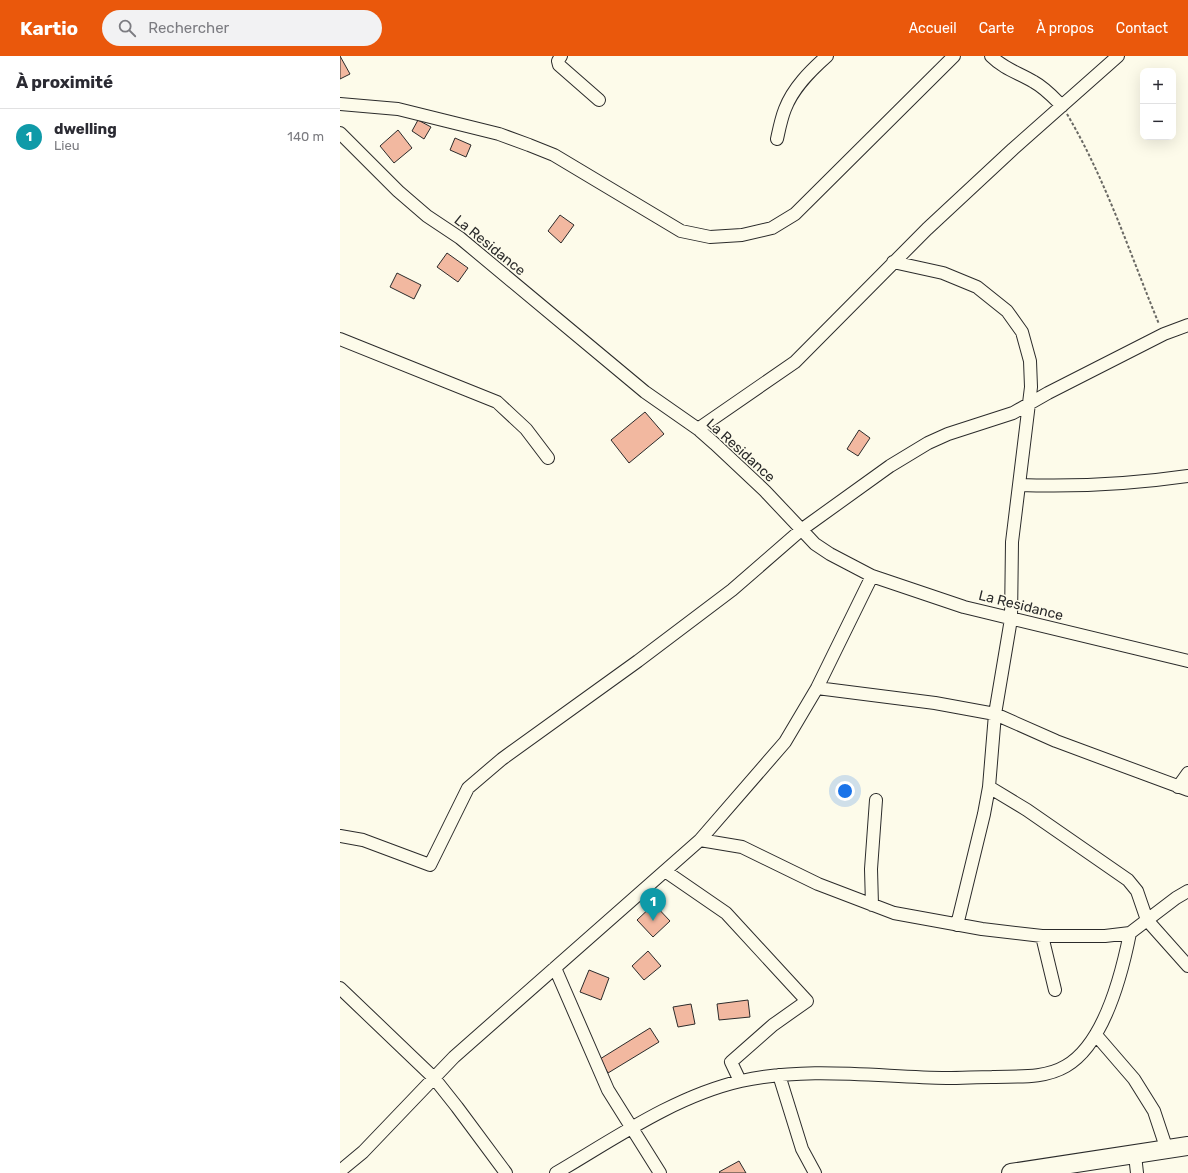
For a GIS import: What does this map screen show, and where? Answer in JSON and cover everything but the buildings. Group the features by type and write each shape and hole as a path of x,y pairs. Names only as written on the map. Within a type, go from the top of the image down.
{"highway":[{"path":"1011,1173 1188,1146"}],"street":[{"path":"561,56 558,61 559,65 599,100"},
{"path":"777,139 784,110 790,98 808,74 827,56"},
{"path":"340,104 398,109 499,134 554,155 682,231 710,237 742,235 772,228 795,214 954,56"},
{"path":"991,56 1000,65 1033,81 1048,91 1062,106"},
{"path":"698,429 795,362 894,262 1001,160 1118,56"},
{"name":"La Residance","path":"340,133 398,191 428,216 460,238 645,392 698,429 765,491 800,530 815,544 830,554 872,576 964,607 1188,661"},
{"path":"894,262 943,273 977,287 1007,311 1022,332 1030,361 1031,387 1012,542 1011,619 995,714 989,787 979,841 957,924"},
{"path":"340,836 363,840 430,865 468,788 502,759 632,666 732,590 800,530 890,466 921,447 948,434 1013,413 1164,334 1188,325"},
{"path":"340,339 496,402 526,429 548,458"},
{"path":"1019,486 1057,486 1165,479 1188,476"},
{"path":"340,1171 363,1152 454,1057 700,840 785,742 817,688 872,576"},
{"path":"817,688 934,703 995,714 1056,741 1183,788 1188,773"},
{"path":"989,787 1055,829 1128,880 1137,891 1143,902 1148,920 1188,966"},
{"path":"872,905 871,869 876,800"},
{"path":"700,840 742,847 818,884 894,913 1042,936 1105,936 1130,932 1176,898 1188,891"},
{"path":"666,871 726,914 807,1001 773,1025 731,1062 740,1081"},
{"path":"556,1173 675,1104 701,1093 740,1081 779,1075 819,1072 948,1078 1045,1075 1067,1066 1090,1045 1096,1035 1117,986 1130,932"},
{"path":"1042,936 1055,990"},
{"path":"555,968 601,1074 632,1129 660,1173"},
{"path":"340,988 434,1078 506,1173"},
{"path":"1096,1035 1134,1079 1154,1112 1167,1150"},
{"path":"779,1075 802,1149 815,1173"},
{"path":"1135,1155 1137,1173"}],"path":[{"path":"1062,106 1080,136 1107,194 1164,334"}],"place":[{"name":"dwelling","path":"653,921"}]}
